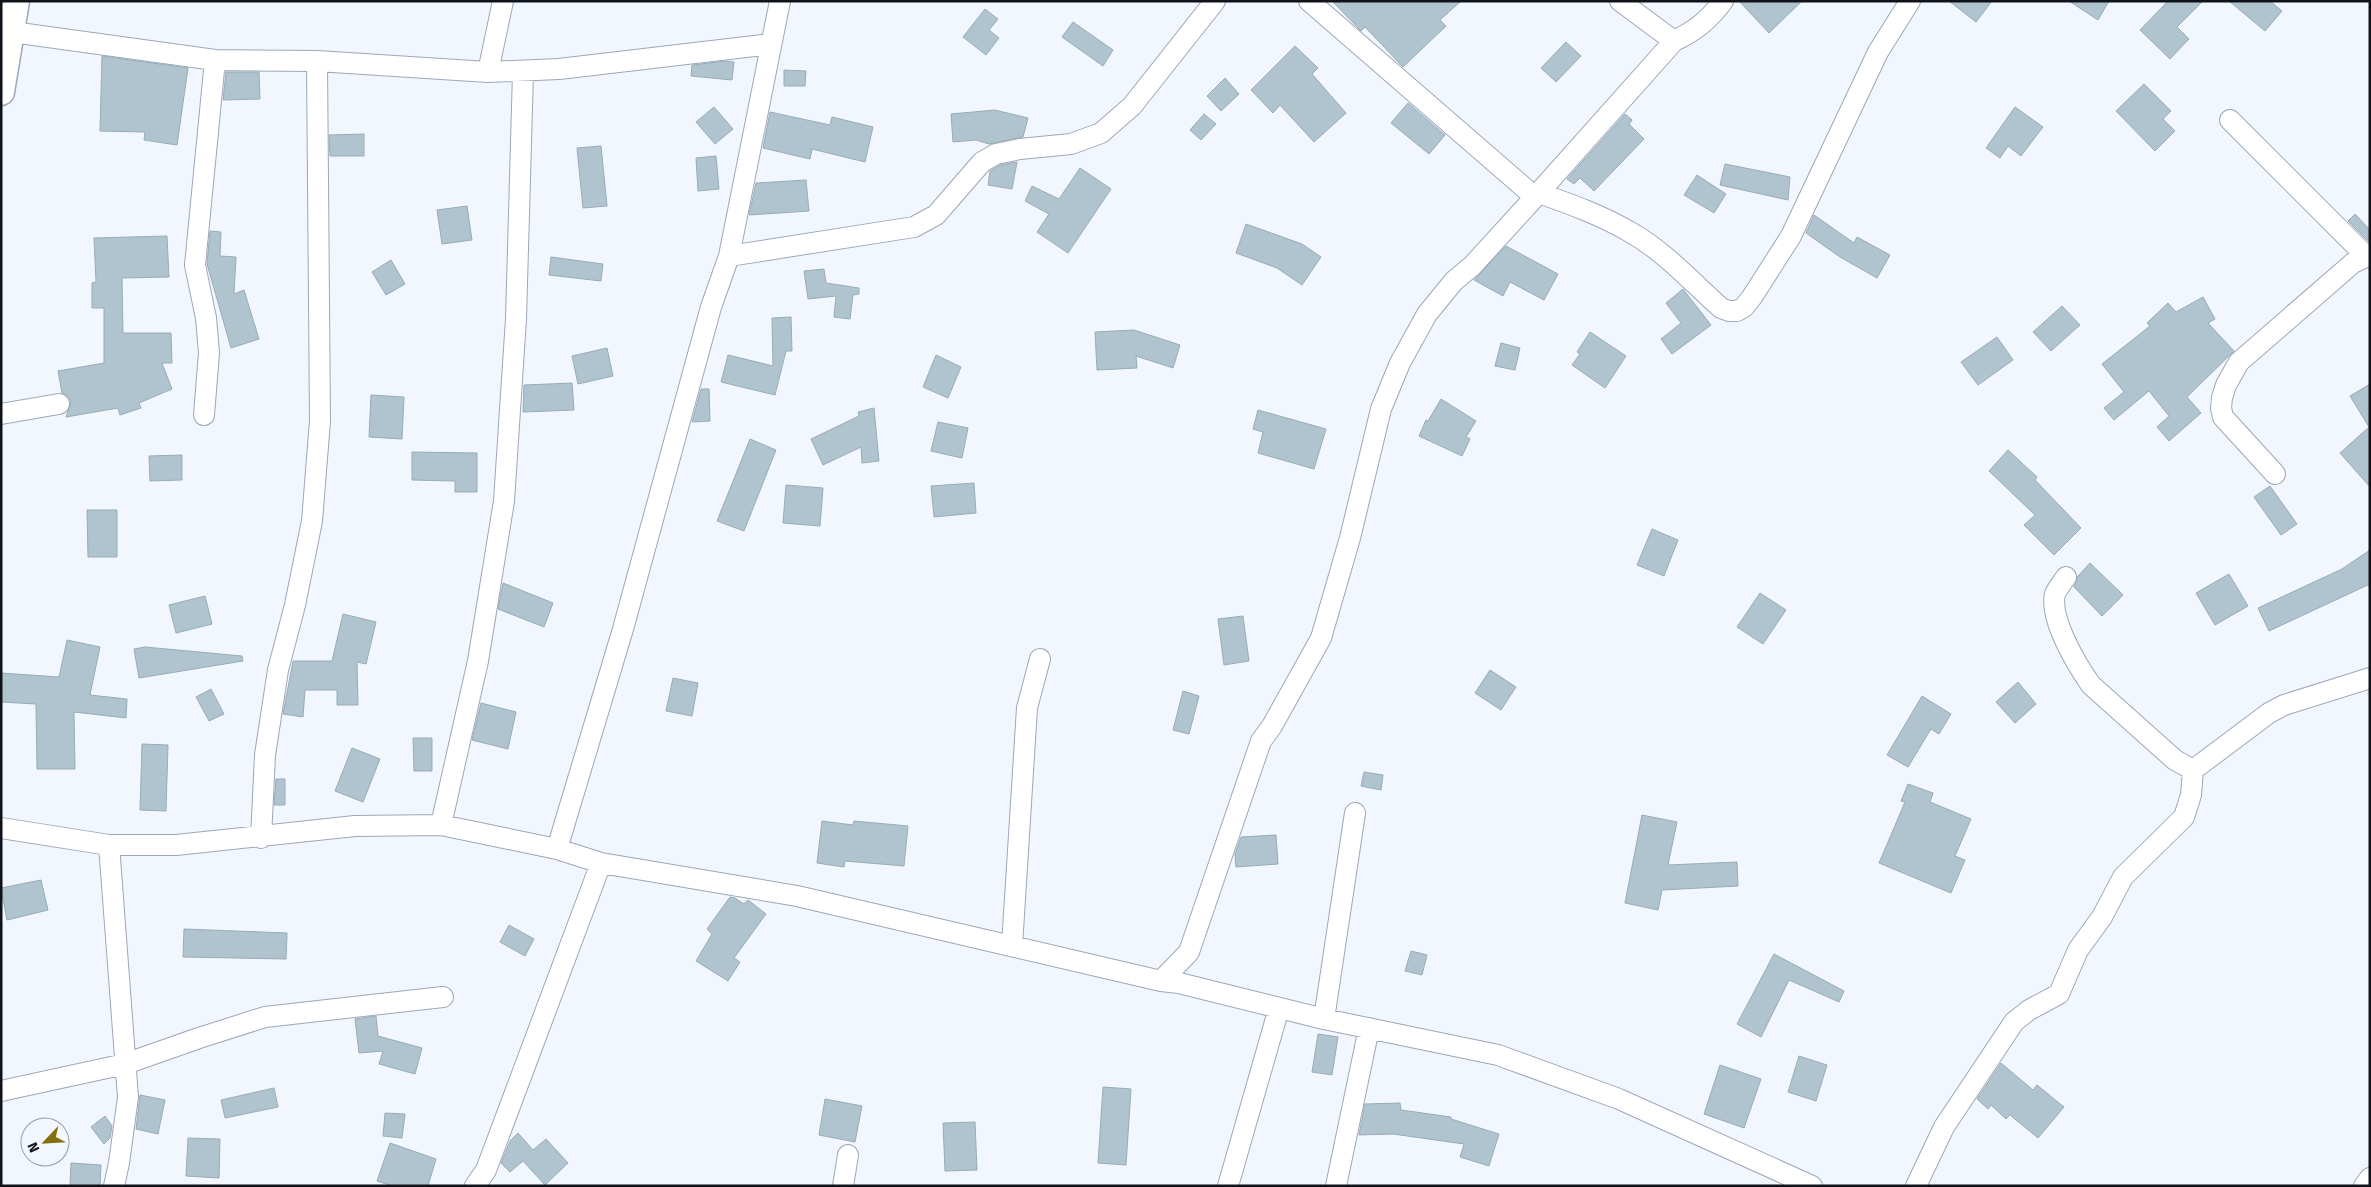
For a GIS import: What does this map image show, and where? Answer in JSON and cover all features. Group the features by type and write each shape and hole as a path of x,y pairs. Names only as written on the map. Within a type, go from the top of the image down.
{"street":[{"path":"1,92 3,66 12,32 16,1"},
{"path":"488,72 503,1"},
{"path":"557,849 623,629 711,307 729,256 780,1"},
{"path":"729,256 914,227 936,215 982,162 996,154 1020,149 1071,144 1101,133 1132,106 1216,1"},
{"path":"1309,1 1537,195 1597,214 1632,233 1665,258 1721,308 1729,311 1737,311 1752,297 1791,236 1878,52 1910,1"},
{"path":"1620,1 1674,41"},
{"path":"1161,981 1189,952 1261,741 1272,726 1321,638 1350,538 1378,419 1391,383 1427,314 1454,281 1472,266 1674,41 1700,26 1712,16 1723,1"},
{"path":"12,32 215,60 317,61 488,72 523,72 771,44"},
{"path":"204,415 208,352 206,318 197,283 195,265 215,60"},
{"path":"261,838 265,755 278,670 295,605 312,521 319,430 317,61"},
{"path":"441,825 478,661 504,501 516,319 523,72"},
{"path":"2230,120 2368,256 2353,263 2239,362 2226,385 2221,408 2223,417 2275,474"},
{"path":"1,414 59,404"},
{"path":"2066,578 2056,594 2054,610 2062,632 2083,674 2091,684 2175,760 2193,770"},
{"path":"1012,946 1027,708 1040,659"},
{"path":"1916,1186 1944,1127 2014,1022 2029,1010 2059,994 2078,950 2102,917 2123,877 2184,818 2191,795 2193,770 2269,713 2284,705 2370,678"},
{"path":"1324,1019 1355,813"},
{"path":"1,828 109,846 176,845 261,838 354,826 441,825 557,849 601,863 797,896 1161,981 1200,988 1324,1019 1498,1055 1619,1099 1812,1186"},
{"path":"109,846 128,1097 114,1186"},
{"path":"475,1186 486,1170 601,863"},
{"path":"1189,952 1200,988"},
{"path":"1,1091 125,1064 265,1017 443,997"},
{"path":"1228,1186 1279,1008"},
{"path":"1336,1186 1369,1028"},
{"path":"843,1186 848,1155"},
{"path":"2364,1186 2370,1178"}],"building":[{"path":"1332,1 1461,1 1440,20 1446,26 1403,67 1365,27 1361,31"},
{"path":"1739,1 1802,1 1769,33"},
{"path":"1949,1 1992,1 1976,22"},
{"path":"2069,1 2109,1 2098,20"},
{"path":"2168,1 2203,1 2177,27 2189,39 2170,59 2140,30"},
{"path":"2229,1 2270,1 2282,11 2265,31"},
{"path":"985,9 998,19 989,30 999,38 986,55 963,37"},
{"path":"1073,22 1113,50 1103,66 1062,37"},
{"path":"1566,42 1581,56 1556,82 1541,68"},
{"path":"1295,46 1318,68 1312,74 1346,113 1314,142 1280,105 1273,113 1251,90"},
{"path":"102,56 188,68 177,145 144,140 145,132 100,131"},
{"path":"726,61 734,62 732,80 691,76 692,65"},
{"path":"784,70 806,71 805,86 784,86"},
{"path":"226,72 259,72 260,99 223,100"},
{"path":"1225,78 1239,94 1221,111 1207,96"},
{"path":"2144,84 2171,111 2163,119 2175,131 2155,151 2116,111"},
{"path":"1408,103 1445,135 1429,154 1391,123"},
{"path":"714,107 733,129 715,144 696,122"},
{"path":"2015,107 2043,127 2021,156 2008,146 2000,158 1986,148"},
{"path":"995,110 1028,118 1023,137 989,144 976,140 953,142 951,114"},
{"path":"770,112 830,125 832,117 873,127 865,162 812,149 810,159 763,148"},
{"path":"1204,114 1216,124 1201,140 1190,130"},
{"path":"1625,114 1632,120 1629,124 1644,139 1594,191 1580,178 1574,184 1567,179"},
{"path":"364,134 364,156 330,156 329,135"},
{"path":"601,146 607,206 583,208 577,148"},
{"path":"716,156 719,189 698,191 696,158"},
{"path":"1017,162 1012,189 988,185 990,171 1000,165"},
{"path":"1725,164 1790,177 1788,200 1720,185"},
{"path":"1080,168 1111,189 1068,253 1037,232 1049,214 1025,201 1032,186 1059,199"},
{"path":"1697,175 1726,194 1714,213 1684,195"},
{"path":"806,180 809,211 749,215 756,183"},
{"path":"467,206 472,240 442,244 437,210"},
{"path":"2355,214 2370,230 2370,243 2348,221"},
{"path":"1814,215 1854,243 1857,237 1890,255 1877,278 1840,257 1806,233"},
{"path":"1246,224 1302,244 1321,257 1302,285 1277,268 1236,253"},
{"path":"210,231 221,232 220,256 236,257 234,294 244,290 259,339 231,348 207,264"},
{"path":"167,236 169,277 122,278 123,333 171,333 172,363 162,363 172,389 139,403 141,408 120,415 118,408 66,417 71,402 68,396 62,393 58,371 104,363 104,308 92,308 92,283 96,282 94,238"},
{"path":"1506,246 1558,274 1544,300 1510,282 1503,296 1474,280"},
{"path":"551,257 603,264 601,281 549,275"},
{"path":"391,260 405,284 386,295 372,272"},
{"path":"824,269 826,283 859,288 859,294 853,295 850,319 834,317 836,296 808,299 804,271"},
{"path":"1683,289 1711,325 1672,354 1661,339 1681,323 1666,303"},
{"path":"2203,297 2215,319 2208,323 2234,351 2187,397 2201,413 2169,441 2157,427 2169,416 2149,391 2114,420 2104,408 2124,392 2102,364 2150,326 2147,323 2168,303 2176,312"},
{"path":"2062,306 2080,325 2051,351 2033,332"},
{"path":"791,317 792,351 786,351 775,395 721,382 728,355 773,366 772,318"},
{"path":"1134,330 1180,345 1173,368 1136,356 1137,368 1097,370 1095,332"},
{"path":"1590,332 1626,356 1605,388 1572,365 1580,354 1577,352"},
{"path":"1997,337 2013,360 1978,385 1961,362"},
{"path":"1501,343 1520,348 1515,370 1495,366"},
{"path":"607,348 613,376 578,384 572,356"},
{"path":"936,355 961,367 948,398 923,387"},
{"path":"572,383 574,410 523,412 524,385"},
{"path":"2370,384 2370,487 2340,453 2369,427 2350,396"},
{"path":"701,389 709,389 710,421 692,422"},
{"path":"371,395 404,397 402,439 369,437"},
{"path":"1441,399 1476,421 1466,437 1470,439 1462,456 1419,436 1426,420 1428,421"},
{"path":"874,408 879,461 862,463 861,447 823,465 811,439 859,416 858,412"},
{"path":"1258,410 1326,429 1314,469 1258,453 1263,432 1253,429"},
{"path":"938,422 968,428 962,458 931,451"},
{"path":"750,439 776,450 744,531 717,521"},
{"path":"2008,450 2037,477 2035,480 2081,528 2054,555 2024,525 2035,515 1989,471"},
{"path":"412,452 477,453 477,492 455,492 455,481 412,480"},
{"path":"182,455 182,480 150,481 149,456"},
{"path":"974,483 976,513 934,517 931,486"},
{"path":"786,485 823,488 820,526 783,523"},
{"path":"2270,486 2297,524 2281,535 2254,497"},
{"path":"87,510 117,510 117,557 88,557"},
{"path":"1652,529 1678,540 1664,576 1637,565"},
{"path":"2370,550 2370,584 2269,631 2258,608 2342,569"},
{"path":"2090,563 2123,595 2102,616 2074,587 2078,576"},
{"path":"2229,574 2248,606 2215,625 2196,593"},
{"path":"503,583 553,603 544,627 498,609"},
{"path":"1760,593 1786,610 1763,644 1737,627"},
{"path":"205,596 212,624 176,633 169,605"},
{"path":"343,614 376,622 366,664 357,662 358,705 337,705 337,690 305,690 303,717 283,714 293,661 332,661"},
{"path":"1243,616 1249,661 1224,665 1218,619"},
{"path":"67,640 100,647 90,695 127,699 126,718 74,712 75,769 37,769 36,704 1,702 1,673 59,677"},
{"path":"145,647 242,656 243,661 139,678 134,649"},
{"path":"1490,670 1516,687 1501,710 1475,693"},
{"path":"673,678 698,683 692,716 666,711"},
{"path":"2018,682 2036,704 2015,723 1996,702"},
{"path":"211,689 224,714 209,721 196,697"},
{"path":"1183,691 1199,696 1189,734 1173,730"},
{"path":"1922,696 1951,714 1939,734 1931,729 1908,767 1887,755"},
{"path":"481,703 516,712 508,749 472,740"},
{"path":"413,738 432,738 432,771 414,771"},
{"path":"142,744 168,745 166,811 140,810"},
{"path":"352,748 380,759 363,802 335,791"},
{"path":"1364,772 1383,775 1381,790 1361,786"},
{"path":"276,779 285,779 285,805 274,805"},
{"path":"1908,784 1933,793 1930,802 1971,819 1955,856 1965,860 1951,893 1879,863 1905,802 1901,801"},
{"path":"1642,815 1677,822 1668,865 1737,862 1738,886 1662,890 1658,910 1625,903"},
{"path":"822,821 853,825 854,821 908,826 904,866 845,861 844,867 817,863"},
{"path":"1276,835 1278,864 1236,867 1235,854 1241,837"},
{"path":"41,880 48,910 7,920 1,888"},
{"path":"730,897 744,904 748,900 766,914 734,958 740,962 728,981 696,961 712,934 707,929"},
{"path":"509,925 534,939 525,956 500,942"},
{"path":"184,929 287,933 286,959 183,957"},
{"path":"1411,951 1427,955 1422,975 1405,971"},
{"path":"1774,954 1844,991 1839,1002 1789,980 1761,1037 1737,1024"},
{"path":"376,1016 378,1036 422,1048 415,1074 379,1064 383,1051 359,1053 355,1019"},
{"path":"1318,1034 1338,1037 1332,1075 1312,1072"},
{"path":"1799,1056 1827,1065 1816,1101 1788,1092"},
{"path":"2001,1063 2033,1090 2037,1085 2064,1107 2038,1138 2010,1115 2006,1119 1991,1105 1988,1109 1977,1099"},
{"path":"1720,1065 1761,1079 1744,1128 1704,1114"},
{"path":"1103,1087 1131,1089 1126,1165 1098,1163"},
{"path":"274,1088 278,1107 225,1118 221,1100"},
{"path":"140,1095 165,1100 158,1134 136,1129"},
{"path":"825,1099 862,1106 855,1142 819,1135"},
{"path":"1400,1103 1401,1110 1451,1117 1451,1119 1499,1134 1489,1166 1460,1157 1464,1144 1393,1134 1359,1135 1365,1104"},
{"path":"385,1113 405,1114 402,1138 383,1136"},
{"path":"105,1116 112,1126 110,1138 104,1144 91,1127"},
{"path":"975,1122 977,1170 945,1171 943,1123"},
{"path":"518,1133 533,1150 546,1139 568,1163 545,1185 523,1161 510,1172 501,1163 510,1141"},
{"path":"188,1138 220,1139 219,1178 186,1176"},
{"path":"390,1143 436,1159 428,1186 392,1186 377,1181"},
{"path":"71,1163 101,1165 100,1186 70,1186"}]}
